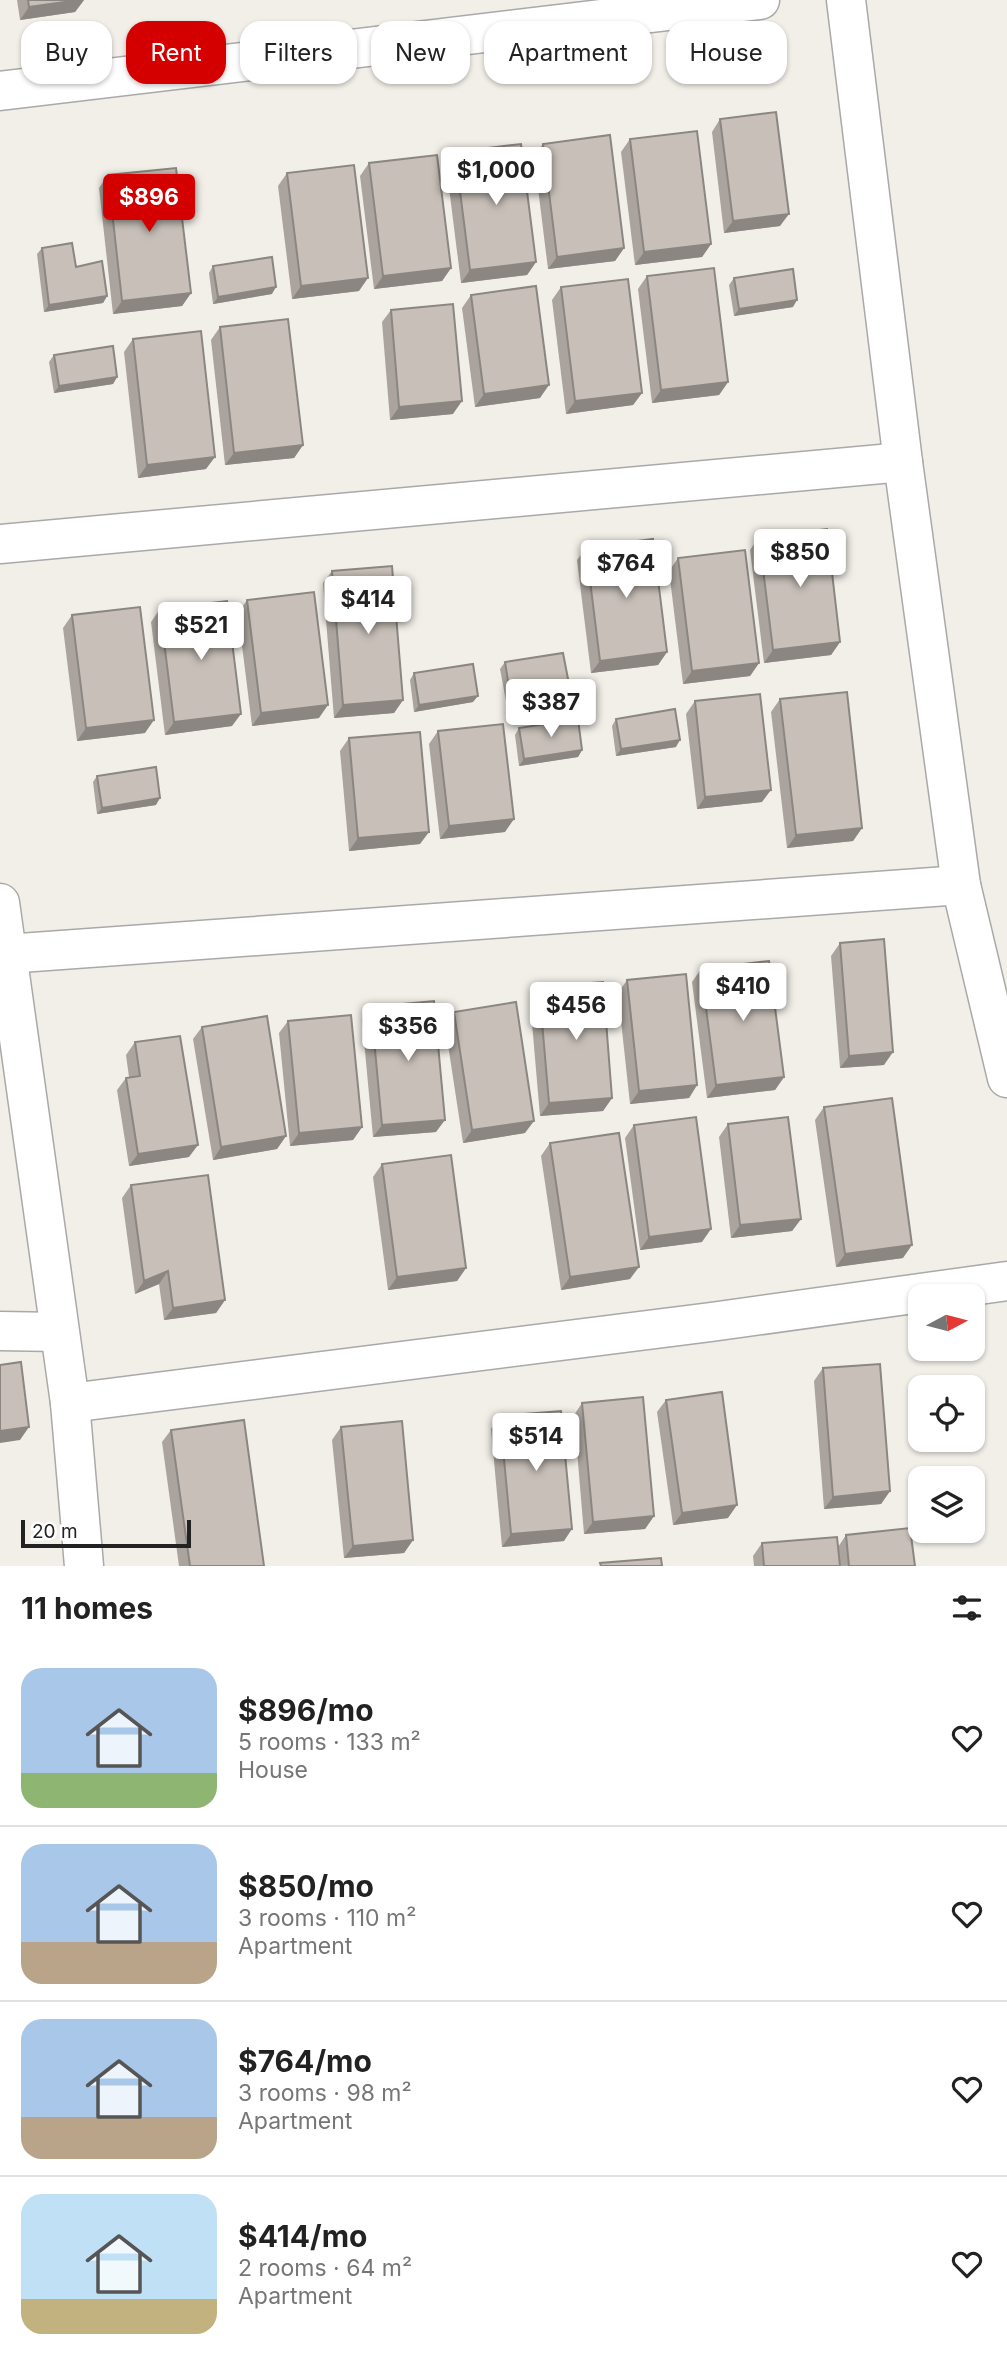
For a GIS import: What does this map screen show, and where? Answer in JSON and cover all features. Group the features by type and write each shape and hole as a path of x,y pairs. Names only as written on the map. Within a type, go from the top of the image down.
{"street":[{"path":"0,91 760,0"},
{"path":"846,0 903,461 961,885 1007,1077"},
{"path":"0,544 903,461"},
{"path":"6,954 961,885"},
{"path":"0,903 70,1403 84,1566"},
{"path":"70,1403 711,1322 1007,1281"},
{"path":"0,1331 58,1332"}],"building":[{"path":"28,0 79,0 29,7"},
{"path":"776,112 789,214 733,221 720,119"},
{"path":"697,131 711,244 644,252 630,139"},
{"path":"610,135 624,248 557,257 543,144"},
{"path":"521,144 536,262 470,270 455,152"},
{"path":"437,155 451,268 383,276 369,163"},
{"path":"354,165 368,278 301,286 287,173"},
{"path":"176,168 191,293 122,301 108,175"},
{"path":"72,243 76,267 102,261 107,296 49,305 42,248"},
{"path":"272,257 276,287 218,297 213,266"},
{"path":"714,268 728,382 661,390 647,276"},
{"path":"793,269 797,300 739,309 734,278"},
{"path":"628,279 642,393 575,401 561,287"},
{"path":"536,286 549,385 484,394 471,295"},
{"path":"453,304 462,401 399,407 391,310"},
{"path":"288,319 303,445 234,453 220,327"},
{"path":"201,331 215,457 147,465 133,339"},
{"path":"113,346 117,377 59,386 54,355"},
{"path":"827,529 840,642 773,650 759,537"},
{"path":"653,539 667,652 600,661 586,548"},
{"path":"745,550 759,663 692,671 678,558"},
{"path":"392,566 403,700 343,705 332,571"},
{"path":"314,592 328,705 261,713 247,600"},
{"path":"227,601 241,714 174,722 160,609"},
{"path":"140,607 154,720 86,728 72,615"},
{"path":"563,653 569,684 510,694 505,662"},
{"path":"473,664 478,696 419,705 414,673"},
{"path":"847,692 862,828 796,835 780,699"},
{"path":"760,694 771,790 705,797 695,701"},
{"path":"675,709 680,740 621,749 616,719"},
{"path":"578,719 582,750 524,759 519,728"},
{"path":"503,724 514,819 449,826 438,731"},
{"path":"420,732 429,832 358,838 349,738"},
{"path":"156,767 160,798 102,808 97,776"},
{"path":"884,939 893,1052 849,1056 840,943"},
{"path":"769,961 784,1077 716,1085 701,969"},
{"path":"686,974 697,1085 639,1091 627,980"},
{"path":"603,982 612,1098 549,1103 539,987"},
{"path":"434,1001 445,1120 382,1125 371,1007"},
{"path":"516,1002 534,1121 472,1130 454,1012"},
{"path":"351,1015 362,1127 299,1133 288,1021"},
{"path":"267,1016 286,1136 221,1147 202,1027"},
{"path":"180,1036 198,1145 138,1154 126,1078 140,1076 135,1042"},
{"path":"892,1098 912,1245 845,1254 824,1107"},
{"path":"696,1117 711,1229 649,1237 634,1125"},
{"path":"788,1117 801,1219 740,1225 728,1124"},
{"path":"619,1133 639,1267 570,1277 550,1143"},
{"path":"451,1155 466,1268 397,1277 382,1164"},
{"path":"208,1175 225,1300 173,1308 168,1271 144,1281 131,1185"},
{"path":"21,1362 29,1427 0,1431 0,1365"},
{"path":"880,1364 890,1491 833,1497 823,1368"},
{"path":"722,1392 737,1505 682,1513 666,1400"},
{"path":"643,1397 654,1516 593,1522 582,1403"},
{"path":"561,1411 572,1529 511,1534 500,1416"},
{"path":"244,1420 264,1566 190,1566 171,1430"},
{"path":"402,1421 413,1540 353,1546 341,1427"},
{"path":"908,1528 908,1543 912,1543 915,1566 849,1566 846,1535"},
{"path":"837,1537 840,1566 764,1566 762,1543"},
{"path":"661,1558 662,1566 601,1566 600,1563"}]}
